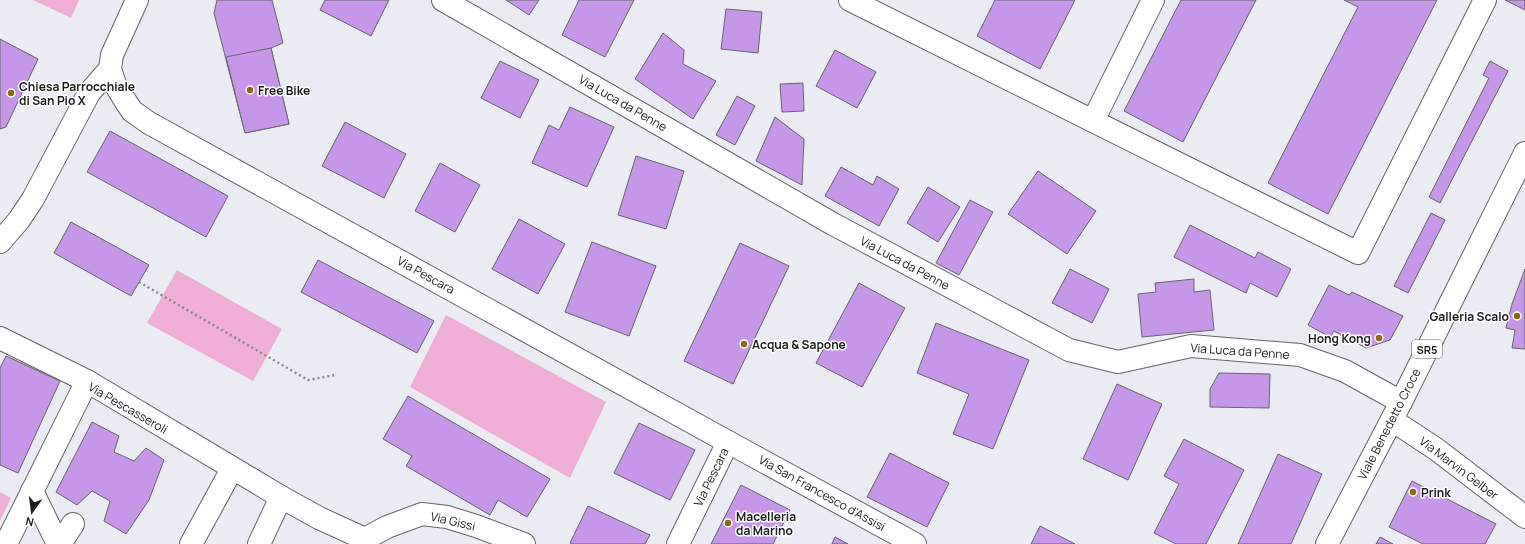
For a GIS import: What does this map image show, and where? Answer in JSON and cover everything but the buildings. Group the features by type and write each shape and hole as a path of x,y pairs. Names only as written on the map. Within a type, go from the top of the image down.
{"street":[{"path":"0,242 33,199 89,92 110,69 112,55 137,0"},
{"name":"Via Luca da Penne","path":"443,0 833,224 1069,350 1118,362 1191,346 1300,355 1345,371 1396,411"},
{"path":"850,0 1358,252 1485,0"},
{"path":"1093,121 1153,0"},
{"name":"Via Pescara","path":"110,69 115,84 132,111 149,123 728,442 678,544"},
{"name":"Viale Benedetto Croce","path":"1327,544 1396,411 1525,153"},
{"path":"0,338 87,381"},
{"name":"Via Pescasseroli","path":"6,544 87,381 232,469 365,542"},
{"name":"Via Marvin Gelber","path":"1396,411 1436,450 1525,517"},
{"name":"Via San Francesco d'Assisi","path":"728,442 915,544"},
{"path":"191,544 232,469"},
{"path":"32,491 59,544 73,524"},
{"path":"259,544 281,497"},
{"name":"Via Gissi","path":"365,542 387,527 422,514 447,518 469,524 524,544"}],"path":[{"path":"139,282 308,380 336,375"}],"shaded area":[{"path":"33,0 79,0 71,18"},
{"path":"177,270 282,329 253,381 147,323"},
{"path":"446,315 606,402 570,478 410,387"},
{"path":"0,492 11,498 0,521"}],"place":[{"name":"Free Bike","path":"250,90"},
{"name":"Chiesa Parrocchiale di San Pio X","path":"11,93"},
{"name":"Galleria Scalo","path":"1517,316"},
{"name":"Hong Kong","path":"1379,338"},
{"name":"Acqua & Sapone","path":"744,344"},
{"name":"Prink","path":"1413,492"},
{"name":"Macelleria da Marino","path":"728,523"}]}
